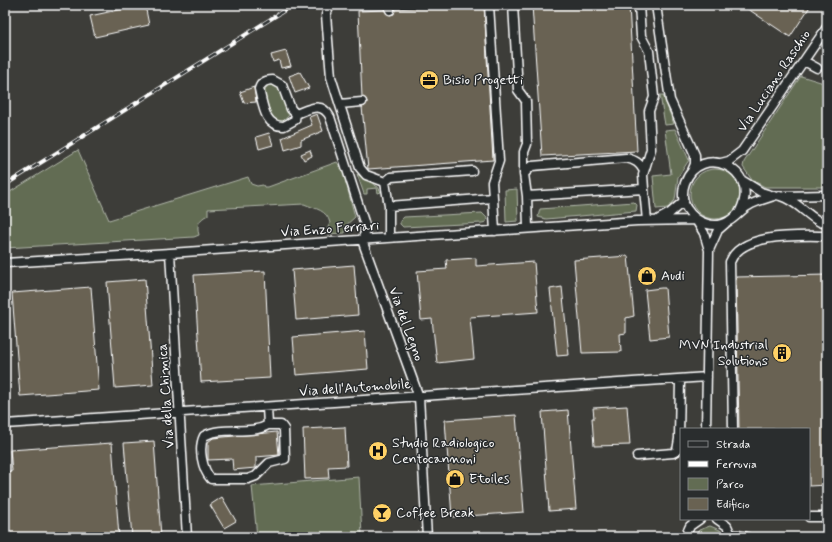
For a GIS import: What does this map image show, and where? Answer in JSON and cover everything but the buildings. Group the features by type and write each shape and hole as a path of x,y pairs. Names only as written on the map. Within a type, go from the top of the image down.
{"street":[{"path":"332,5 329,7 326,15 330,76 360,168 366,175 385,182"},
{"path":"489,5 499,161 492,182 495,231"},
{"path":"513,5 518,90 526,101 527,144 524,152 524,174 527,196 528,228"},
{"path":"639,5 641,36 649,51 654,97 649,111 650,153 644,171 647,221"},
{"path":"656,5 670,100 696,160 684,185 684,201 686,208 704,233 709,250 706,428"},
{"name":"Via Luciano Raschio","path":"721,163 729,161 742,151 827,27"},
{"path":"804,61 817,68"},
{"path":"273,80 282,85 291,109 296,114 295,120 284,126 273,125 267,120 258,89 262,83 273,80"},
{"path":"340,104 362,102"},
{"path":"296,114 318,106 324,108 328,113 365,225 365,233 362,240"},
{"path":"692,148 710,162"},
{"name":"Via Luciano Raschio","path":"740,211 745,197 738,165 742,151"},
{"path":"524,174 532,166 626,158 641,165 644,171"},
{"path":"692,171 700,165 710,162 728,165 761,192 793,201 820,223 827,224"},
{"path":"385,182 391,177 472,171"},
{"path":"385,182 389,206 389,238"},
{"path":"527,196 644,188"},
{"path":"709,250 718,230 740,211 755,202 777,196 827,195"},
{"path":"389,206 493,198"},
{"path":"656,221 670,213 684,201"},
{"path":"696,220 710,224 726,223"},
{"name":"Via Enzo Ferrari","path":"5,263 528,228 647,221 696,220"},
{"path":"734,428 730,262 732,257 740,248 769,238 827,236"},
{"name":"Via del Legno","path":"362,240 419,397 427,537"},
{"name":"Via della Chimica","path":"170,253 187,537"},
{"name":"Via dell'Automobile","path":"5,424 707,377"},
{"path":"637,456 673,453 677,450 680,439 680,379"},
{"path":"267,407 268,425"},
{"path":"268,425 281,426 284,429 285,459 269,463 256,476 248,478 211,479 203,464 202,448 204,436 211,432 248,430 263,428 268,425"},
{"path":"810,517 827,517"},
{"path":"679,537 699,520"},
{"path":"719,520 727,526 732,536 739,535 746,537"}],"green space":[{"path":"801,76 827,84 827,187 765,187 752,180 743,167 744,162"},
{"path":"273,84 280,86 290,114 281,124 273,122 264,93 267,86"},
{"path":"660,95 663,95 674,124 665,125"},
{"path":"675,129 689,160 678,177 675,200 668,208 656,209 653,176 671,174 665,130"},
{"path":"78,150 109,220 248,177 251,184 268,187 337,162 343,171 355,217 345,226 345,233 325,234 330,223 329,219 320,210 304,204 208,209 208,215 200,220 198,225 199,235 194,237 5,248 5,195"},
{"path":"715,169 724,171 733,176 738,185 740,194 738,203 733,212 724,217 715,219 706,217 697,212 692,203 690,194 692,185 697,176 706,171"},
{"path":"357,174 378,187 381,192 378,193 377,188 367,189 367,194 364,194"},
{"path":"517,189 518,221 506,222 505,190"},
{"path":"634,202 637,205 636,211 546,219 538,217 540,209"},
{"path":"482,213 487,218 486,222 482,223 403,227 400,224 400,221 404,217"},
{"path":"359,477 362,536 257,537 252,486"},
{"path":"710,526 720,530 724,537 694,537 699,530"}],"railway":[{"path":"5,185 293,5"}],"place":[{"name":"Bisio Progetti","path":"429,80"},
{"name":"Audi","path":"647,276"},
{"name":"MVN Industrial Solutions","path":"782,353"},
{"name":"Studio Radiologico Centocannoni","path":"378,451"},
{"name":"Etoiles","path":"455,479"},
{"name":"Coffee Break","path":"382,513"}]}
